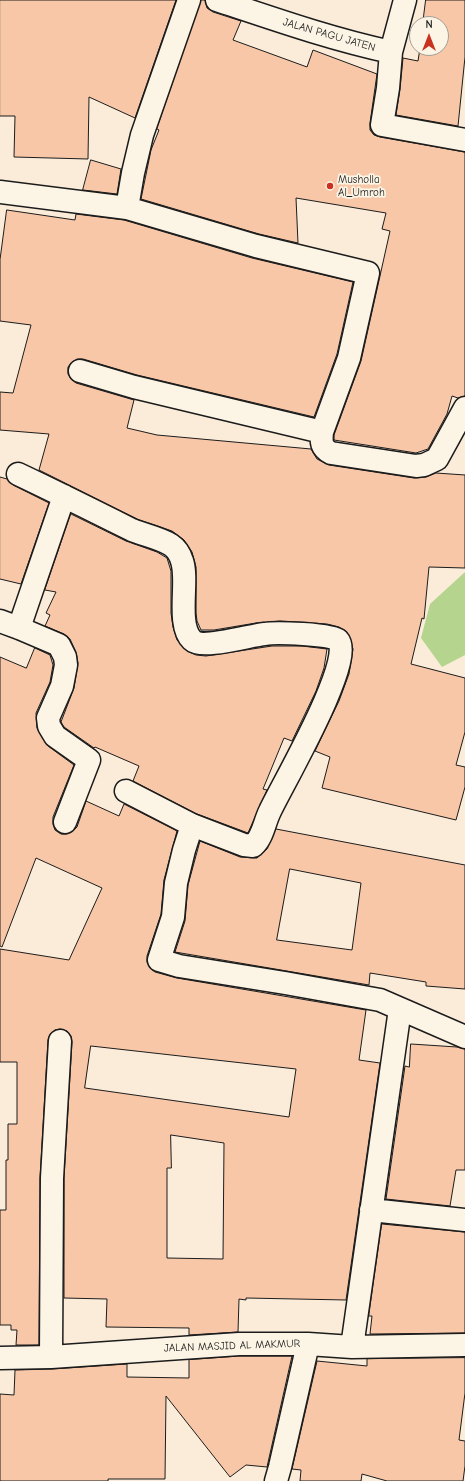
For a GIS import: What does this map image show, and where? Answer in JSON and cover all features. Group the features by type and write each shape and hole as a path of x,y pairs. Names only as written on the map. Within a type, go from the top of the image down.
{"street":[{"path":"128,208 133,173 142,135 188,0"},
{"name":"JALAN PAGU JATEN","path":"217,0 356,45 390,52 405,0"},
{"path":"390,52 388,88 382,125 465,140"},
{"path":"0,192 128,208 256,246 368,274 349,358 322,432 321,443 326,450 331,453 416,466 424,465 437,459 465,408"},
{"path":"80,371 134,387 322,432"},
{"path":"18,474 133,530 171,545 178,551 183,563 184,620 187,632 192,641 199,643 224,642 266,633 319,635 336,638 340,642 342,650 339,666 328,698 269,812 258,841 253,846 244,845 192,825 126,791"},
{"path":"64,496 10,624 59,645 66,665 65,678 48,718 49,726 55,736 89,760 65,822"},
{"path":"192,825 176,883 172,917 159,960 179,966 380,1000 465,1037"},
{"path":"352,1347 400,1009"},
{"path":"52,1357 52,1178 60,1041"},
{"path":"371,1210 465,1220"},
{"name":"JALAN MASJID AL MAKMUR","path":"0,1358 52,1357 239,1344 308,1344 352,1347 465,1345"},
{"path":"276,1481 308,1344"}],"green space":[{"path":"465,572 465,655 442,667 421,638 430,604"}],"building":[{"path":"0,0 176,0 135,118 89,97 88,159 14,157 15,116 0,116"},
{"path":"201,0 205,0 207,8 213,12 241,21 233,40 307,67 313,50 377,74 370,123 370,130 374,135 465,152 465,396 458,398 452,396 447,414 428,449 416,453 334,440 334,435 361,361 390,231 382,229 386,213 296,198 298,243 259,234 141,199 151,150 159,130 157,129"},
{"path":"426,0 465,0 465,57 458,126 396,115 403,58 418,61 419,56 449,56 449,16 424,16"},
{"path":"91,160 121,169 117,194 83,190"},
{"path":"7,210 75,220 76,214 124,220 252,258 353,282 337,354 314,417 137,375 83,359 77,359 72,362 68,367 68,374 76,383 134,400 127,428 157,435 311,449 317,459 329,465 414,478 426,477 436,473 465,475 465,568 429,567 424,619 422,618 411,664 465,678 465,732 456,765 465,767 465,787 456,820 322,788 330,757 315,751 339,701 349,674 353,649 347,632 339,627 327,624 280,621 256,623 214,630 201,630 197,621 196,613 196,567 192,552 184,540 172,531 137,519 39,470 49,434 0,430 0,392 13,393 31,325 0,321 0,260"},
{"path":"0,477 7,479 13,485 49,503 21,584 0,579"},
{"path":"71,514 126,541 157,552 167,558 171,571 171,613 173,627 177,640 187,651 196,655 206,656 272,646 302,646 327,649 324,668 316,691 292,741 284,738 263,789 267,790 248,833 197,814 133,781 139,766 95,747 94,748 64,727 61,722 74,688 78,663 76,652 70,639 64,634 45,626 50,615 46,613 56,592 45,590"},
{"path":"35,648 50,655 53,665 50,682 36,713 37,728 48,746 74,765 53,817 55,830 61,834 67,834 73,831 77,827 86,801 119,816 124,804 177,831 164,880 161,914 147,956 147,962 150,968 155,972 177,978 366,1010 359,1060 380,1063 346,1300 239,1299 238,1332 189,1335 189,1328 106,1327 107,1299 64,1298 64,1178 72,1042 71,1036 67,1031 60,1029 55,1030 50,1034 48,1040 40,1178 39,1345 16,1345 17,1330 11,1330 11,1325 0,1325 0,1210 6,1210 8,1124 17,1124 17,1062 0,1062 0,949 69,960 102,888 36,858 2,947 0,946 0,657 26,668","holes":["91,1046 296,1069 289,1117 85,1088","171,1135 224,1143 223,1259 167,1258 167,1168 171,1168"]},
{"path":"276,829 465,865 465,989 426,986 426,982 370,973 369,985 175,952 185,921 188,885 200,841 240,857 257,858 267,849","holes":["290,869 361,883 352,950 277,940"]},
{"path":"411,1044 457,1047 465,1049 465,1170 456,1170 450,1206 386,1199 405,1066 409,1067"},
{"path":"382,1224 465,1232 465,1333 370,1334 372,1316 369,1316"},
{"path":"239,1356 292,1356 267,1467 246,1465 230,1477 166,1396 165,1479 108,1479 108,1481 0,1481 0,1394 14,1395 15,1370 127,1364 127,1377 189,1378 189,1360"},
{"path":"465,1358 465,1393 459,1440 465,1441 465,1466 463,1481 387,1481 362,1474 361,1481 300,1481 301,1470 292,1469 317,1361 367,1366 367,1359"}],"place":[{"name":"Musholla Al_Umroh","path":"330,186"}]}
